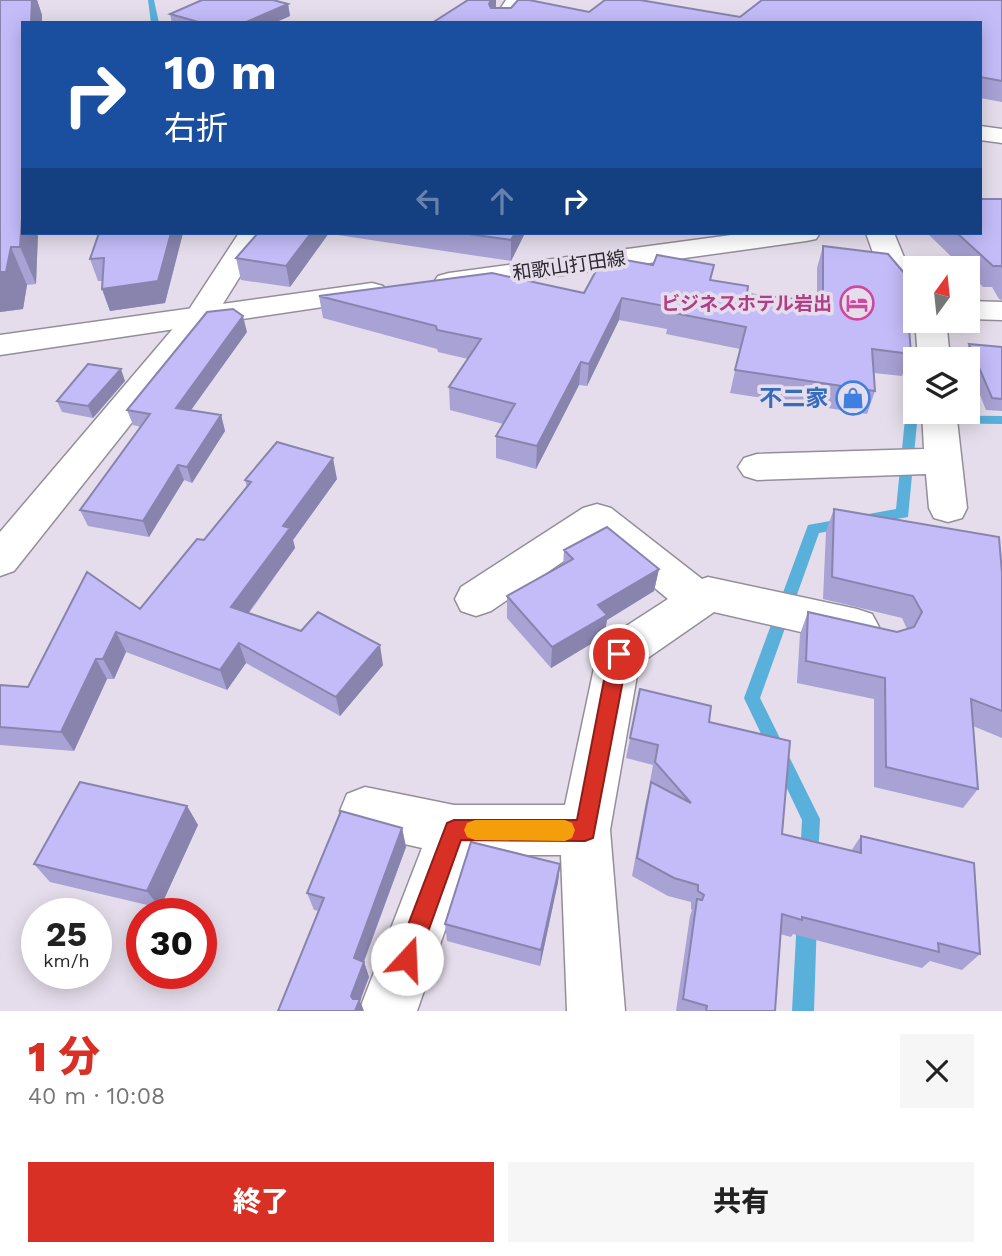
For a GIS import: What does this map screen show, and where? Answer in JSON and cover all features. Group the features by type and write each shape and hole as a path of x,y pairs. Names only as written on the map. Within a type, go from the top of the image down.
{"street":[{"path":"502,21 516,0"},
{"path":"982,133 1002,136"},
{"path":"0,560 200,316 252,235"},
{"name":"和歌山打田線","path":"0,345 791,235"},
{"path":"881,235 894,269 903,280"},
{"path":"980,310 1002,311"},
{"path":"940,424 948,508"},
{"path":"757,467 943,461"},
{"path":"476,599 597,518 699,600"},
{"path":"596,1011 585,831 619,654 708,594 886,634"},
{"path":"365,811 454,830 585,831"},
{"path":"388,1011 454,830"}],"building":[{"path":"0,0 32,0 31,21 21,21 20,247 11,247 6,272 0,272"},
{"path":"202,0 273,0 288,4 249,21 195,21 170,14"},
{"path":"468,0 491,0 491,8 511,8 518,0 529,0 589,12 605,0 640,0 740,17 762,0 1002,0 1002,81 982,77 982,21 435,21"},
{"path":"982,199 1002,199 1002,267 993,266 959,235 982,235"},
{"path":"98,235 170,235 158,281 102,289 104,258 90,259"},
{"path":"256,235 309,235 286,266 236,258"},
{"path":"475,235 514,235 511,240"},
{"path":"823,246 888,254 903,272 903,333 909,333 910,347 903,347 903,353 872,349 875,391 735,370 746,327 669,312 670,307 622,298 589,364 581,362 537,446 496,436 515,404 449,387 481,339 437,330 436,326 319,296 492,273 584,293 604,256 653,265 657,255 714,265 710,280 748,286 747,294 823,302"},
{"path":"233,309 243,316 176,408 221,415 187,467 178,465 143,521 80,510 150,414 127,410 207,312"},
{"path":"969,344 1002,347 1002,399 992,398 980,370 980,347 970,347"},
{"path":"88,364 121,369 88,406 57,401"},
{"path":"277,442 333,458 283,526 290,528 231,607 301,631 318,612 380,645 336,697 239,643 220,670 116,632 103,659 96,659 61,732 0,727 0,685 28,687 87,572 140,609 197,539 204,540 251,482 245,480"},
{"path":"834,509 999,537 1002,573 1002,711 971,699 978,789 886,767 885,678 806,661 808,612 897,632 914,627 922,612 913,596 832,577"},
{"path":"607,527 659,569 598,605 607,615 552,647 507,596 573,559 564,550"},
{"path":"640,689 711,706 709,722 790,741 782,834 861,853 861,836 974,863 980,954 938,943 939,952 782,914 775,1011 706,1011 707,1006 683,999 697,899 702,900 704,895 698,891 698,885 674,878 637,858 651,782 691,803 655,762 658,745 630,738"},
{"path":"80,782 187,806 147,891 34,864"},
{"path":"341,811 402,828 354,958 364,962 351,996 353,999 360,999 355,1011 278,1011 324,898 307,893"},
{"path":"471,842 560,864 541,950 445,924"}],"waterway":[{"path":"151,0 155,21"},
{"path":"809,859 811,819 752,698 813,529 903,513 911,419 1002,420"},
{"path":"803,1011 807,918"}],"slow traffic":[{"path":"475,830 565,830"}],"place":[{"name":"ビジネスホテル岩出","path":"857,303"},
{"name":"不二家","path":"853,398"}],"route":[{"path":"407,959 454,830 585,831 619,654"}]}
